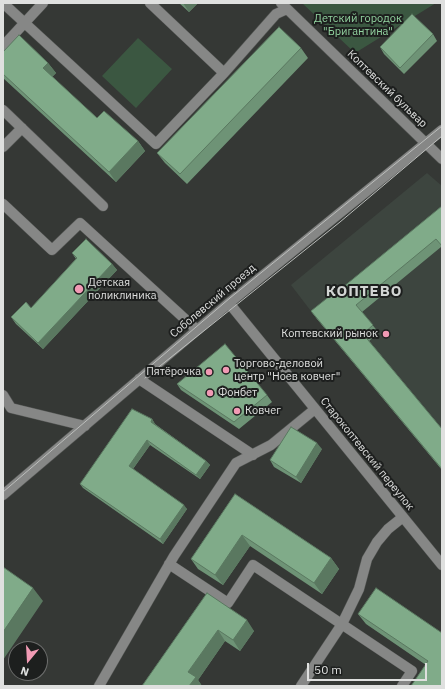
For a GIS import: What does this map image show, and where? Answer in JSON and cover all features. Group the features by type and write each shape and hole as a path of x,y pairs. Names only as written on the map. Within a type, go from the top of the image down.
{"street":[{"path":"3,3 156,144 224,73 284,6"},
{"path":"3,46 43,3"},
{"path":"150,3 224,73"},
{"name":"Коптевский бульвар","path":"284,6 442,159"},
{"path":"3,110 103,206"},
{"path":"3,148 22,128"},
{"name":"Соболевский проезд","path":"3,495 229,303 442,130"},
{"path":"3,204 52,250 80,223 197,330"},
{"name":"Старокоптевский переулок","path":"229,303 442,565"},
{"path":"139,379 253,454"},
{"path":"3,396 11,408 85,426"},
{"path":"99,686 169,564 236,463 271,445 315,409"},
{"path":"301,686 342,624 359,589 368,559 377,542 388,529 403,517"},
{"path":"169,564 228,603 254,565 412,671 402,686"}],"shaded area":[{"name":"Коптевский рынок","path":"427,173 442,186 442,470 317,319 291,285"}],"green space":[{"name":"Детский городок \"Бригантина\"","path":"302,3 436,3 355,53"},
{"path":"138,38 172,69 136,108 102,76"}],"building":[{"path":"412,14 433,34 400,68 380,47"},
{"path":"279,27 301,48 180,174 157,153"},
{"path":"19,35 48,63 43,68 97,118 104,111 138,141 109,172 3,74 3,52"},
{"path":"442,206 442,246 436,239 356,305 373,325 363,334 442,429 442,469 311,311 341,287 342,288"},
{"name":"Детская поликлиника","path":"86,239 112,264 38,343 11,317 26,302 31,308 77,258 72,253"},
{"name":"Торгово-деловой центр \"Ноев ковчег\"","path":"225,344 267,395 234,422 177,384"},
{"path":"132,409 152,419 151,422 206,461 196,475 147,440 129,466 184,505 160,539 80,484"},
{"path":"291,427 317,443 296,477 270,460"},
{"path":"235,494 331,558 314,583 242,535 215,575 191,559"},
{"path":"3,567 33,588 3,632"},
{"path":"376,588 442,633 442,686 411,686 428,661 358,614"},
{"path":"207,593 247,620 233,640 218,630 188,672 196,677 189,686 142,686"}],"tram line":[{"path":"3,492 230,298 442,126"},
{"path":"145,378 340,222 442,136"}],"place":[{"name":"Детская поликлиника","path":"79,289"},
{"name":"Коптевский рынок","path":"386,334"},
{"name":"Торгово-деловой центр \"Ноев ковчег\"","path":"226,370"},
{"name":"Пятёрочка","path":"209,372"},
{"name":"Фонбет","path":"210,393"},
{"name":"Ковчег","path":"237,411"}],"district":[{"name":"КОПТЕВО","path":"364,292"}]}
